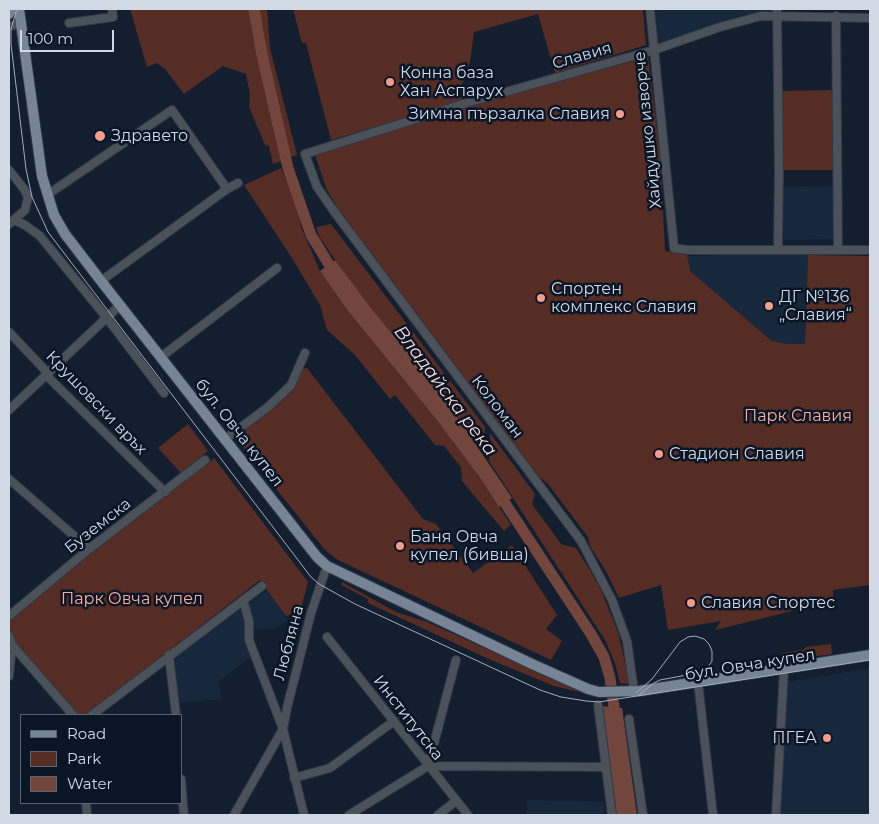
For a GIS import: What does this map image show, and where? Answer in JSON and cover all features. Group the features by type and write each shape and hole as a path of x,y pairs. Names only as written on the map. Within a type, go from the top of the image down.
{"main road":[{"path":"9,14 11,9"},
{"name":"бул. Овча купел","path":"19,9 42,176 54,215 66,234 224,440 326,566 547,671 599,692 698,685 783,672 870,662"},
{"name":"бул. Овча купел","path":"783,672 870,655"}],"street":[{"path":"69,23 113,17 112,9"},
{"name":"Хайдушко изворче","path":"650,9 674,248 688,250 778,250"},
{"path":"777,12 780,171 778,250 870,250"},
{"name":"Славия","path":"305,154 472,102 654,50 777,12 870,18"},
{"path":"836,16 838,250"},
{"path":"9,26 22,24"},
{"path":"47,196 172,110 227,189"},
{"name":"Коломан","path":"305,154 317,187 333,210 581,541 612,600 627,641 629,691"},
{"path":"10,171 28,197 24,210 11,222"},
{"path":"101,280 238,183"},
{"path":"11,222 25,225 40,236 106,317 164,393"},
{"path":"161,357 277,268"},
{"path":"9,410 120,305"},
{"name":"Крушовски връх","path":"9,332 50,379 165,492"},
{"path":"224,440 268,407 291,385 305,352"},
{"name":"Буземска","path":"9,616 89,549 205,460"},
{"path":"9,479 89,549"},
{"name":"Любляна","path":"283,729 309,620 326,566"},
{"path":"93,714 262,586"},
{"name":"Любляна","path":"243,600 249,621 249,640 283,729 304,815"},
{"path":"9,636 12,645 72,714"},
{"name":"Институтска","path":"327,638 468,815"},
{"path":"9,676 12,645"},
{"path":"169,655 176,714"},
{"path":"428,766 456,660"},
{"path":"776,815 783,672"},
{"path":"698,685 713,815"},
{"path":"598,705 612,815"},
{"path":"629,719 642,815"},
{"path":"294,778 330,768 394,722"},
{"path":"234,815 283,729"},
{"path":"349,815 428,766 606,767"},
{"path":"182,791 184,815"},
{"path":"438,815 456,800"}],"shaded area":[{"path":"656,9 773,9 773,12 758,13 658,44"},
{"path":"836,186 835,239 784,240 783,187"},
{"name":"ДГ №136 „Славия“","path":"808,255 805,344 787,344 773,341 689,271 687,256"},
{"path":"267,590 286,616 287,621 275,628 250,631 251,657 218,682 222,699 179,703 175,656"},
{"name":"ПГЕА","path":"870,668 870,815 781,815 787,682"},
{"path":"527,800 604,802 604,815 526,815"}],"green space":[{"path":"130,9 251,9 281,161 273,164 269,146 265,145 249,107 250,95 246,74 223,66 184,94 165,69 157,63 147,67"},
{"path":"258,9 267,9 270,48 297,155 290,157 265,48"},
{"name":"Конна база Хан Аспарух","path":"293,9 643,9 646,45 555,73 538,14 474,32 470,62 460,91 463,101 331,140 306,43 302,43"},
{"name":"Спортен комплекс Славия","path":"648,57 660,154 665,251 687,255 690,271 772,341 787,344 805,344 808,255 870,256 870,585 833,590 833,601 715,630 721,621 668,630 661,585 619,598 607,573 590,546 588,537 548,484 538,476 338,209 327,190 315,155 461,108"},
{"path":"834,90 836,170 782,170 781,91"},
{"path":"281,168 297,206 301,227 320,271 348,311 436,419 481,479 511,525 504,531 462,481 461,467 444,446 435,445 395,395 390,399 355,355 327,330 320,305 244,185"},
{"path":"331,224 485,427 484,454 443,396 359,294 320,238 316,227"},
{"path":"307,368 423,519 436,524 473,573 512,545 557,615 546,629 562,641 551,660 338,560 325,550 234,436 270,409 300,369"},
{"path":"188,424 208,451 181,473 158,448"},
{"path":"490,433 535,494 532,504 561,544 576,548 590,570 601,590 618,632 630,684 620,683 615,663 605,640 489,461"},
{"name":"Парк Овча купел","path":"214,458 308,582 300,612 286,616 260,580 87,714 75,714 15,643 9,628 9,622 93,550"},
{"path":"342,582 396,612 427,622 584,693 554,686 491,660 368,603 368,599 341,585"},
{"path":"831,644 832,654 781,661 781,653"}],"water":[{"path":"335,260 370,307 443,396 512,498 499,507 481,479 436,419 348,311 320,271"},
{"path":"602,706 622,708 637,815 616,815"}],"waterway":[{"name":"Владайска река","path":"254,9 262,55 288,168 311,235 336,276"},
{"name":"Владайска река","path":"497,491 591,634 604,657 610,678 616,722"}],"tram line":[{"path":"17,9 11,29 11,44 26,169 32,197 48,232 311,577 319,584 355,604 540,690 561,697 586,701 599,702 870,660"},
{"path":"636,693 652,679 680,642 688,637 695,636 704,639 709,644 712,651 712,661 703,672 660,680 639,695"}],"place":[{"name":"Конна база Хан Аспарух","path":"390,82"},
{"name":"Зимна пързалка Славия","path":"620,114"},
{"name":"Здравето","path":"100,136"},
{"name":"Спортен комплекс Славия","path":"541,298"},
{"name":"ДГ №136 „Славия“","path":"769,306"},
{"name":"Стадион Славия","path":"659,454"},
{"name":"Баня Овча купел (бивша)","path":"400,546"},
{"name":"Славия Спортес","path":"691,603"},
{"name":"ПГЕА","path":"827,738"}],"park label":[{"name":"Парк Славия","path":"798,416"}]}
